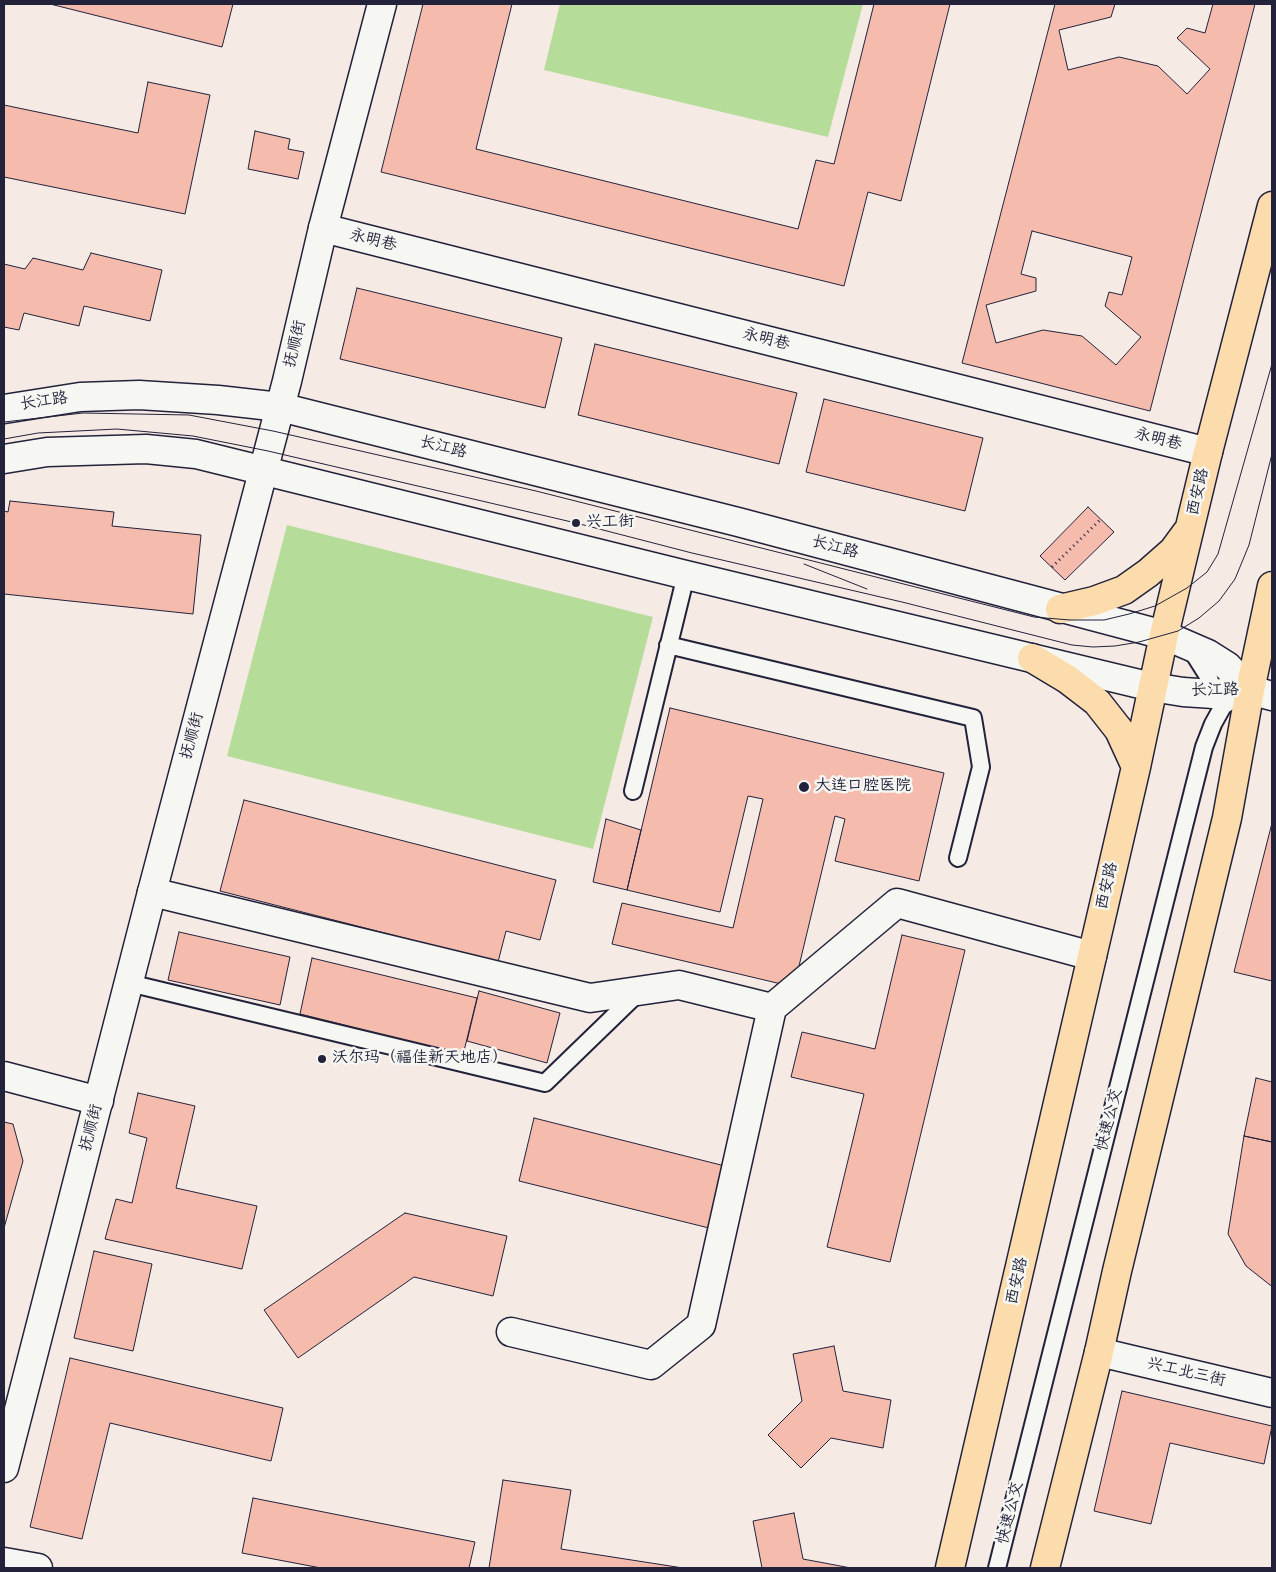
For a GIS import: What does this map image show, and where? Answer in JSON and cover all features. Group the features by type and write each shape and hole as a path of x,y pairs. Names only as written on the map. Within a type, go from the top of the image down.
{"main road":[{"name":"西安路","path":"950,1568 1136,767 1164,635 1208,452 1272,206"},
{"path":"1060,609 1094,601 1124,590 1173,552 1191,527"},
{"path":"1045,1568 1099,1352 1226,818 1261,693 1272,586"},
{"path":"1032,658 1067,679 1097,702 1119,730 1136,767"}],"street":[{"name":"抚顺街","path":"4,1468 152,892 280,407 323,228 382,4"},
{"name":"永明巷","path":"323,228 1208,452"},
{"name":"长江路","path":"4,409 80,397 139,395 218,400 280,407 738,522 1060,609 1164,635 1208,654 1227,666 1261,693"},
{"name":"长江路","path":"4,459 47,452 146,449 196,454 686,575 1152,686 1183,692 1214,694 1261,693"},
{"path":"152,892 590,998 679,985 772,1008"},
{"path":"511,1332 651,1365 701,1325 772,1008 896,904 1092,956"},
{"path":"4,1076 99,1101"},
{"name":"兴工北三街","path":"1099,1352 1272,1393"},
{"path":"4,1562 38,1568"}],"lane":[{"path":"633,792 686,575"},
{"path":"668,645 973,718 981,767 958,858"},
{"path":"1189,646 1202,664 1214,694 1204,747"},
{"name":"快速公交","path":"997,1568 1204,747 1213,724 1223,706 1236,697 1261,693"},
{"path":"129,983 546,1083 641,990"}],"path":[{"path":"1052,567 1101,519"}],"green space":[{"path":"560,4 863,4 828,137 544,70"},
{"path":"287,525 653,617 593,849 227,756"}],"building":[{"path":"50,4 233,4 222,47"},
{"path":"423,4 512,4 476,149 798,229 816,160 834,164 874,4 950,4 901,201 868,192 844,286 381,172"},
{"path":"1055,4 1255,4 1150,411 962,363"},
{"path":"1115,4 1213,4 1205,33 1187,28 1177,38 1210,69 1187,94 1158,66 1119,57 1068,70 1059,30 1111,17"},
{"path":"148,82 210,95 185,214 4,177 4,105 138,133"},
{"path":"255,131 290,139 288,149 304,152 298,179 248,169"},
{"path":"1032,231 1132,257 1122,295 1109,292 1105,306 1141,337 1116,365 1082,336 1043,330 996,343 986,305 1036,291 1036,278 1021,274"},
{"path":"91,253 162,270 150,321 84,306 79,326 24,313 19,330 4,327 4,264 25,269 33,258 83,270"},
{"path":"357,288 562,338 545,408 340,359"},
{"path":"595,344 797,393 779,464 578,415"},
{"path":"824,399 983,438 965,511 806,472"},
{"path":"10,501 114,512 112,526 201,535 193,614 4,594 4,511 8,512"},
{"path":"1088,507 1114,532 1065,580 1040,556"},
{"path":"670,708 944,773 919,881 835,861 845,819 835,816 794,987 612,944 622,903 733,928 763,799 748,796 720,912 627,890"},
{"path":"244,800 556,880 540,940 506,931 498,962 220,891"},
{"path":"606,819 641,830 627,890 593,882"},
{"path":"1272,823 1272,981 1234,972"},
{"path":"179,932 290,957 280,1005 168,980"},
{"path":"902,935 965,950 890,1262 827,1247 864,1094 791,1077 802,1032 875,1049"},
{"path":"312,958 477,998 463,1055 300,1014"},
{"path":"479,991 560,1013 547,1063 467,1041"},
{"path":"1256,1078 1272,1082 1272,1142 1244,1136"},
{"path":"138,1093 195,1106 176,1188 257,1206 242,1269 105,1239 116,1199 132,1203 147,1138 129,1133"},
{"path":"534,1118 725,1166 709,1228 519,1181"},
{"path":"4,1122 13,1124 23,1161 4,1228"},
{"path":"1244,1136 1272,1142 1272,1286 1246,1266 1228,1234"},
{"path":"405,1213 507,1236 493,1296 414,1277 298,1358 264,1310"},
{"path":"94,1251 152,1264 133,1351 74,1338"},
{"path":"834,1346 843,1391 891,1400 883,1448 831,1438 801,1468 768,1435 802,1401 793,1354"},
{"path":"70,1358 283,1408 271,1461 110,1423 82,1539 30,1527"},
{"path":"1122,1391 1272,1426 1264,1464 1170,1443 1151,1524 1094,1511"},
{"path":"503,1480 571,1490 561,1549 683,1568 489,1568"},
{"path":"253,1498 475,1542 469,1568 321,1568 242,1553"},
{"path":"794,1513 803,1559 851,1568 762,1568 753,1521"}],"tram line":[{"path":"4,422 83,413 189,415 273,431 536,491 1034,617 1104,620 1155,606 1187,588 1207,572 1218,554 1272,364"},
{"path":"4,439 38,433 117,429 193,436 268,451 576,523 1072,645 1093,647 1139,642 1178,631 1199,618 1219,601 1235,579 1249,545 1272,454"},
{"path":"804,564 867,589"}],"place":[{"name":"兴工街","path":"576,523"},
{"name":"大连口腔医院","path":"804,787"},
{"name":"沃尔玛（福佳新天地店）","path":"322,1059"}]}
